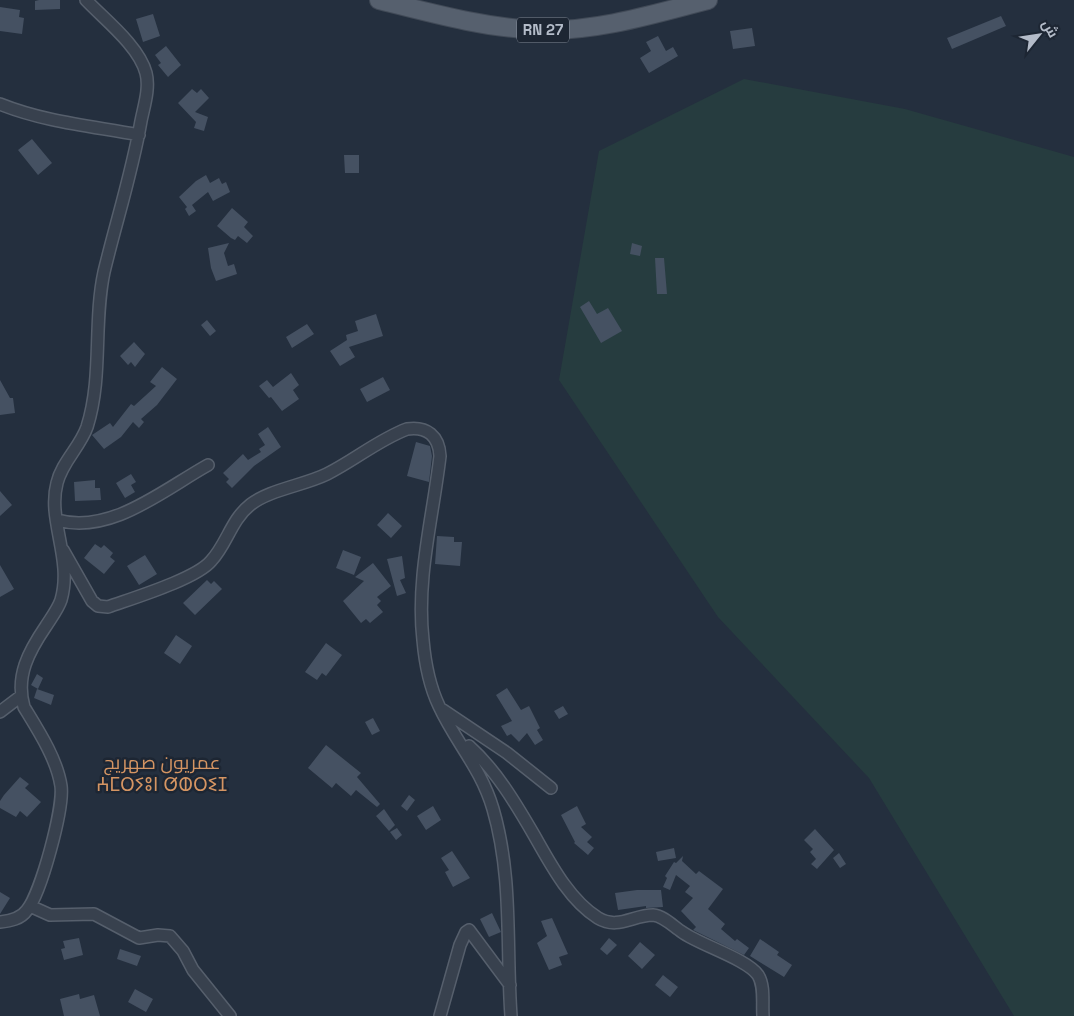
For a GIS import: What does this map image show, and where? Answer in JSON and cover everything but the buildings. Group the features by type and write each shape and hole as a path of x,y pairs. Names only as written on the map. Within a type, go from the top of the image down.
{"main road":[{"name":"RN 27","path":"379,0 469,22 540,30 628,20 708,0"}],"street":[{"path":"0,922 23,915 30,906 38,889 62,797 55,766 24,707 21,696 24,664 61,601 64,573 63,550 54,502 57,483 61,472 82,439 90,415 104,273 139,134 147,92 146,72 134,51 86,0"},
{"path":"0,104 21,112 64,123 139,134"},
{"path":"63,550 92,601 98,606 108,606 181,580 204,569 219,551 241,514 262,497 326,474 398,432 413,428 426,430 438,442 440,456 423,564 421,620 429,677 440,708 485,785 502,844 509,920 511,1016"},
{"path":"57,520 73,524 114,517 208,465"},
{"path":"0,712 21,696"},
{"path":"440,708 507,753 551,788"},
{"path":"459,739 480,756 499,781 554,870 592,913 611,923 654,915 662,918 687,936 747,966 759,977 762,988 763,1016"},
{"path":"30,906 50,915 99,916 139,938 158,935 170,936 183,951 193,970 230,1016"},
{"path":"440,1016 460,944 469,930 510,984"}],"green space":[{"path":"744,79 905,109 1074,157 1074,1016 1014,1016 869,778 718,617 559,380 599,151"}],"district":[{"name":"عمريون صهريج ⵄⵎⵔⵢⵓⵏ ⵚⵀⵔⵉⵊ","path":"162,773"}]}
